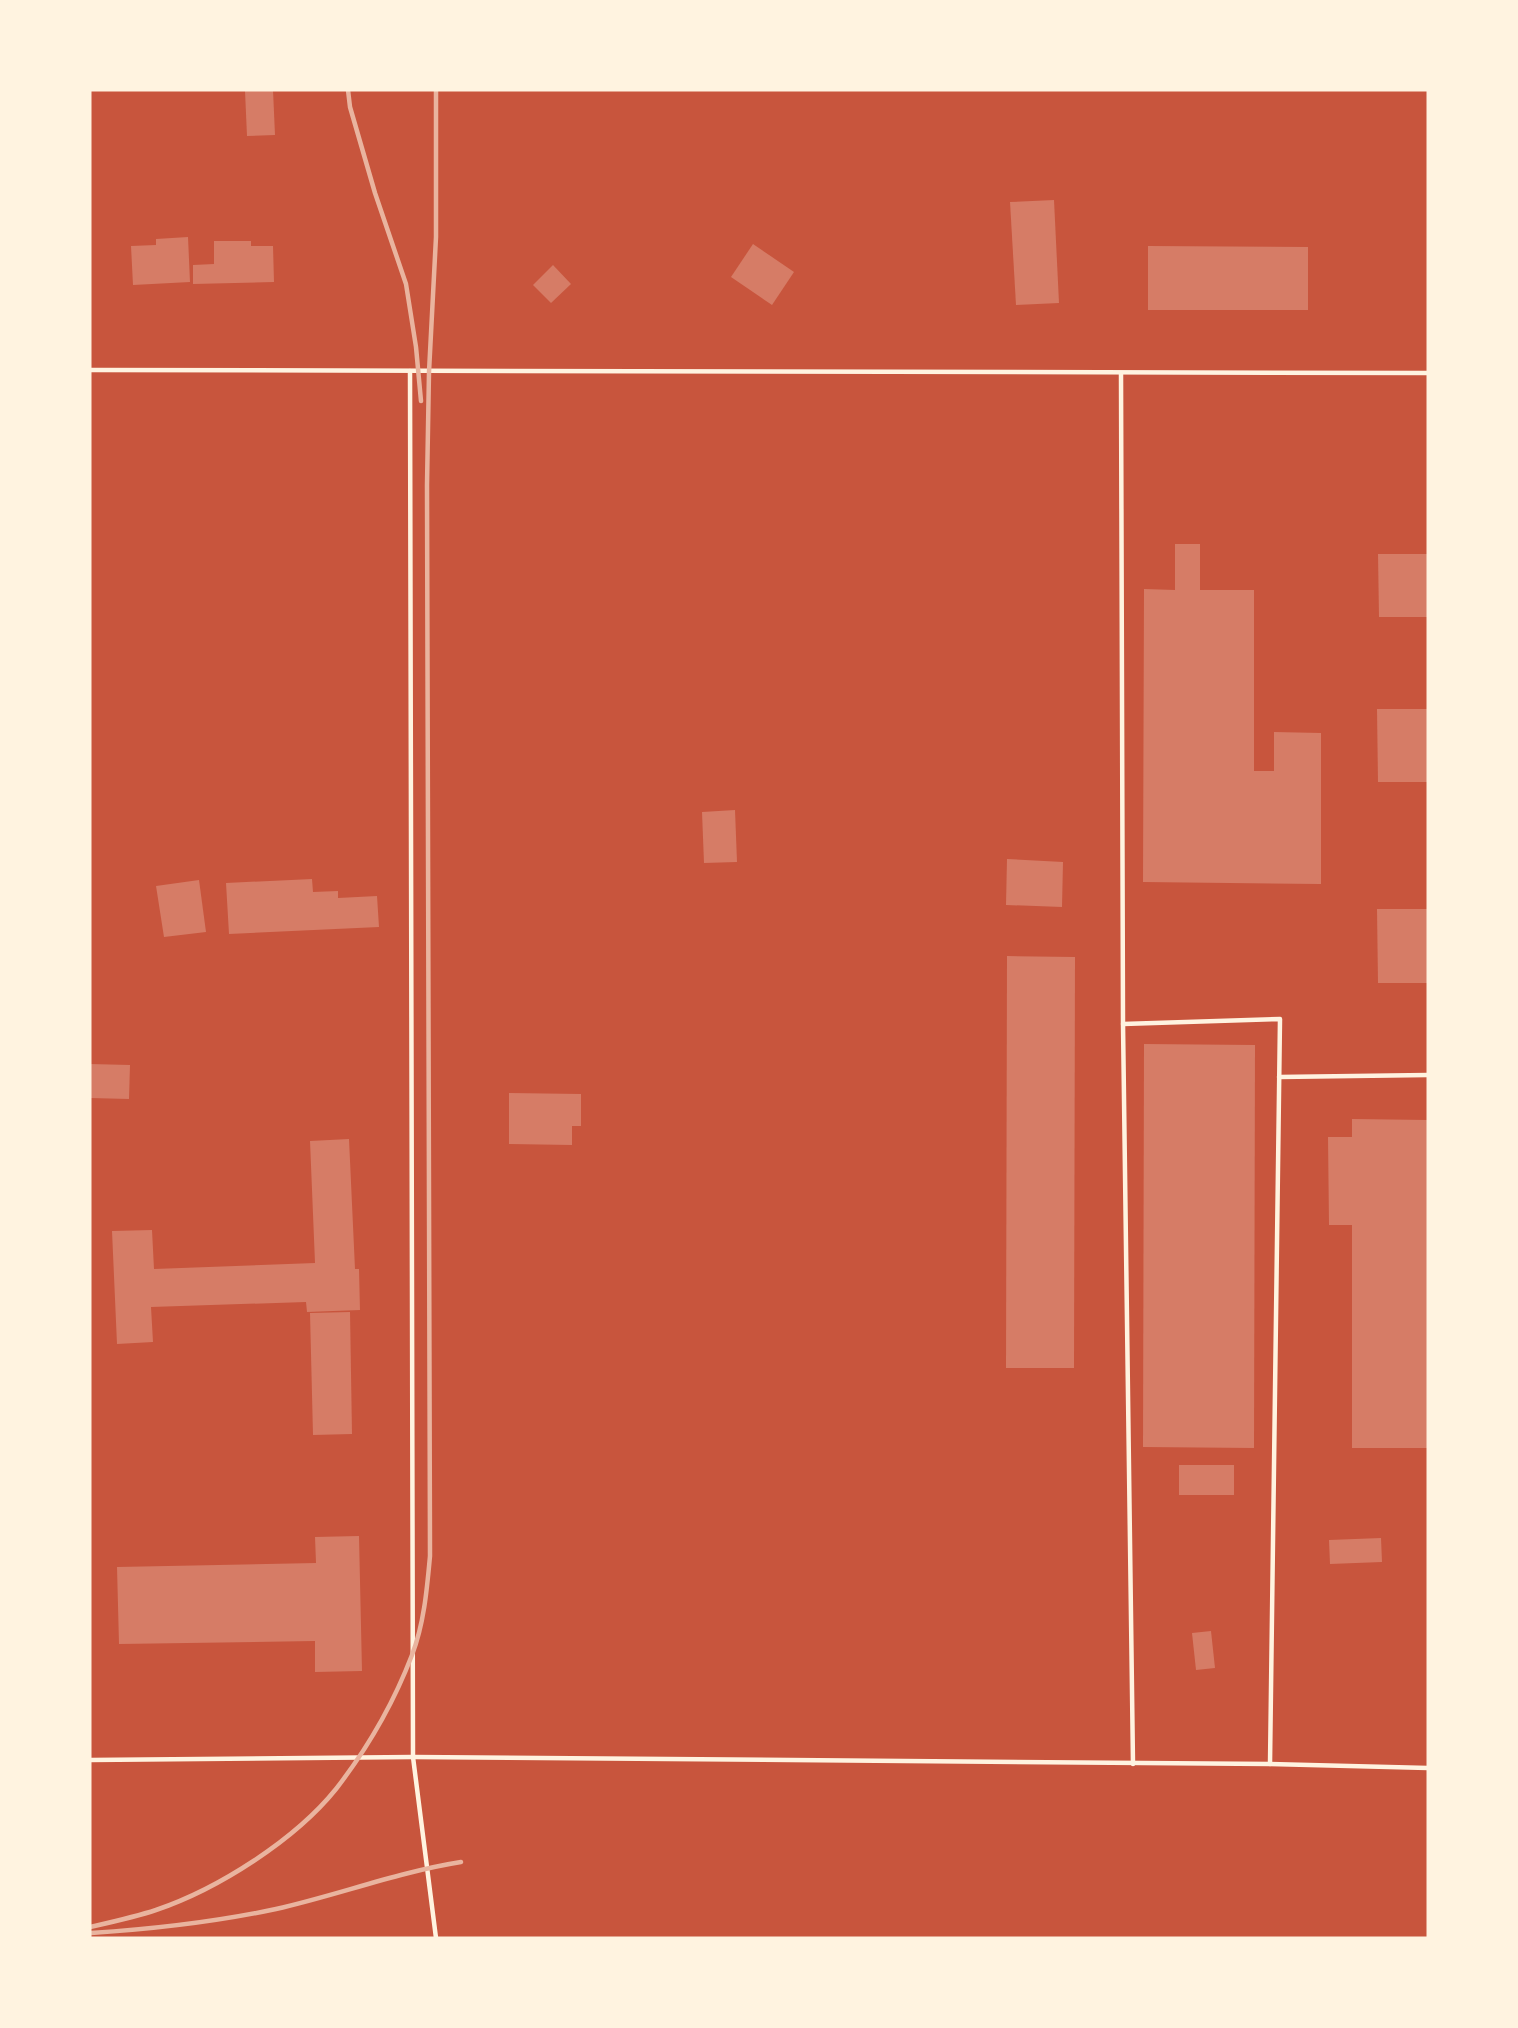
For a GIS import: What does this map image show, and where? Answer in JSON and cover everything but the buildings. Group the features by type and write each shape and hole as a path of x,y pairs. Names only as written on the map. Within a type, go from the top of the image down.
{"lane":[{"path":"90,370 1428,373"},
{"path":"410,371 413,1757 436,1938"},
{"path":"1121,373 1123,1024 1133,1764"},
{"path":"1123,1024 1280,1019 1270,1764"},
{"path":"1279,1077 1428,1075"},
{"path":"90,1760 413,1757 1270,1764 1428,1768"}],"railway":[{"path":"348,90 350,107 375,193 406,284 416,347 421,401"},
{"path":"90,1927 156,1910 205,1889 254,1861 319,1808 336,1789 379,1725 405,1673 422,1619 430,1556 427,485 429,372 436,237 436,90"},
{"path":"91,1933 184,1924 253,1914 461,1862"}]}
